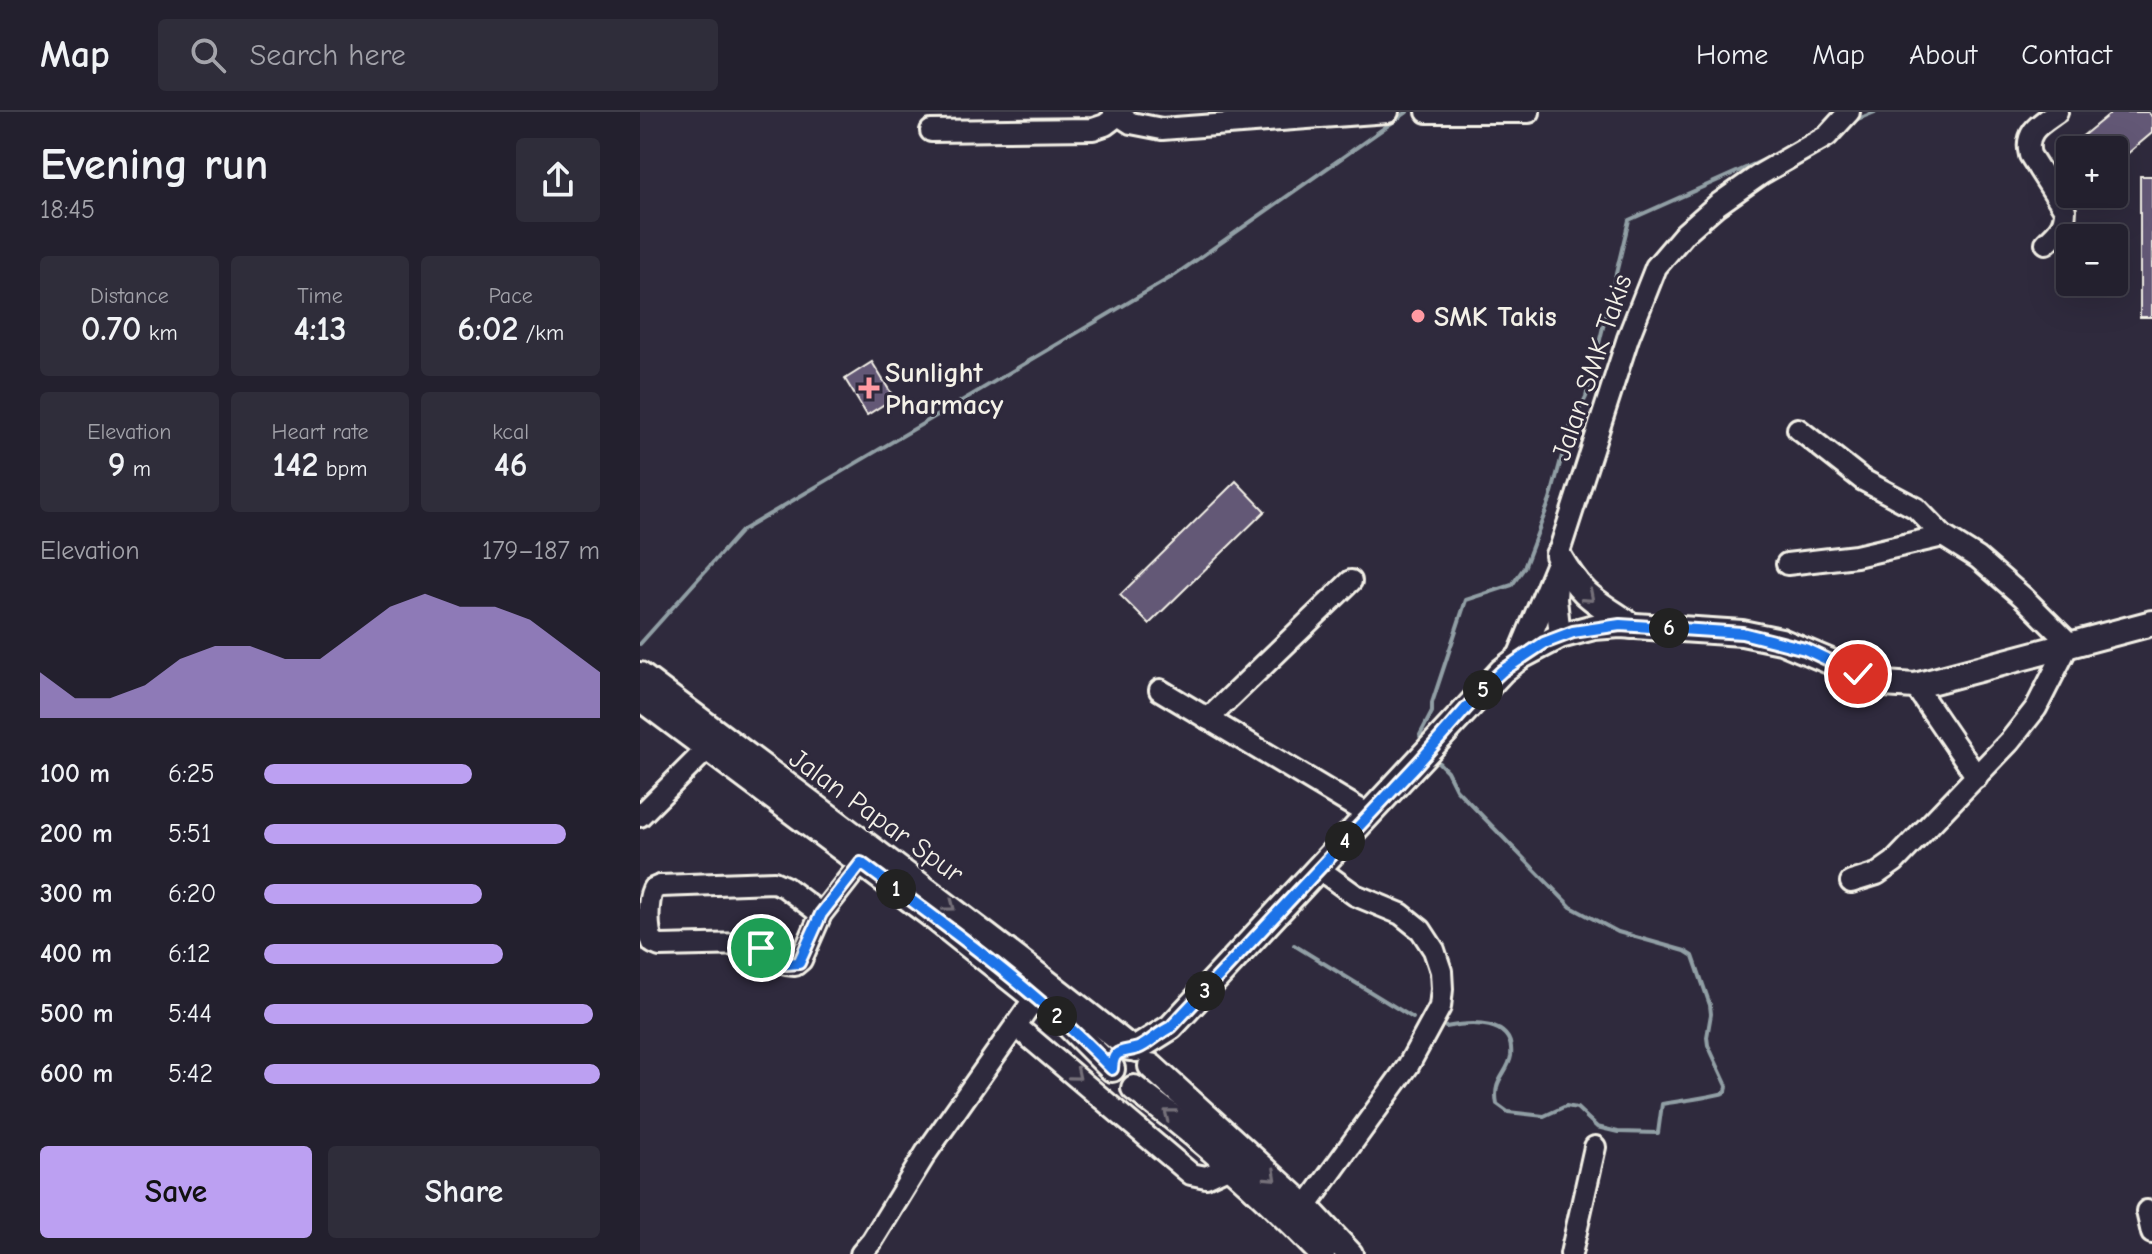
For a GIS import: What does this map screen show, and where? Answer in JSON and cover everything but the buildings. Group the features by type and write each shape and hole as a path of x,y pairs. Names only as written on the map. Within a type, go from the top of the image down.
{"main road":[{"path":"1520,657 1558,562 1581,591 1632,626"},
{"path":"1142,1056 1170,1036 1171,1027 1484,688 1520,657 1560,636 1594,627 1632,626 1742,633 1805,649 1884,684 1915,686 2152,623"},
{"name":"Jalan Papar Spur","path":"640,675 781,783 945,902 1142,1056 1209,1132"},
{"path":"640,698 931,915 1065,1022 1112,1069"},
{"path":"1142,1056 1124,1049 1114,1057 1113,1076 1121,1085 1134,1088 1209,1132 1306,1207 1350,1254"},
{"path":"1134,1088 1148,1078 1142,1056"},
{"path":"1209,1132 1230,1166 1322,1254"}],"street":[{"path":"931,131 1093,129 1105,125 1115,114 1131,123 1162,129 1388,112"},
{"path":"1427,112 1529,112"},
{"name":"Jalan SMK Takis","path":"1560,636 1556,599 1558,562 1628,338 1656,267 1685,233 1717,205 1761,174 1827,136 1849,112"},
{"path":"2046,243 2060,230 2065,220 2065,210 2030,155 2028,146 2032,132 2057,112"},
{"path":"1798,429 1863,480 1916,508 1943,536 1978,558 2044,616 2069,643 2036,708 1977,777 1894,862 1877,874 1851,882"},
{"path":"1787,564 1856,556 1943,536"},
{"path":"1208,719 1351,581"},
{"path":"1915,686 1977,777"},
{"path":"1160,690 1369,815"},
{"path":"640,816 708,748"},
{"path":"821,914 774,882 660,886 653,889 650,896 650,936 653,943 660,946 753,944 786,964 795,965 801,960 821,914 861,863"},
{"path":"1306,1207 1408,1066 1440,1007 1442,989 1441,971 1434,950 1421,930 1401,914 1355,895 1319,869"},
{"path":"861,1254 926,1153 1035,998"},
{"path":"1016,1026 1191,1174 1206,1177 1230,1166"},
{"path":"1571,1254 1595,1147"},
{"path":"2147,1211 2152,1233"}],"waterway":[{"path":"640,644 741,531 1175,275 1407,112"},
{"path":"1853,121 1875,112"},
{"path":"1422,744 1420,735 1432,712 1432,703 1466,600 1512,585 1524,568 1550,500 1569,430 1586,397 1629,220 1779,153"},
{"path":"1433,757 1447,771 1456,789 1571,907 1618,932 1693,956 1710,1005 1708,1045 1727,1086 1726,1092 1662,1104 1658,1133 1618,1132 1597,1127 1577,1108 1566,1106 1544,1116 1508,1112 1497,1104 1496,1095 1498,1083 1511,1056 1506,1035 1499,1029 1478,1024 1446,1027"},
{"path":"1294,945 1413,1018"}],"place":[{"name":"SMK Takis","path":"1418,316"},
{"name":"Sunlight Pharmacy","path":"869,388"}],"route":[{"path":"761,948 791,966 799,963 821,914 861,863 1065,1022 1112,1069 1114,1057 1124,1049 1136,1049 1171,1027 1484,688 1520,657 1544,643 1594,627 1620,625 1742,633 1805,649 1858,674"}]}
